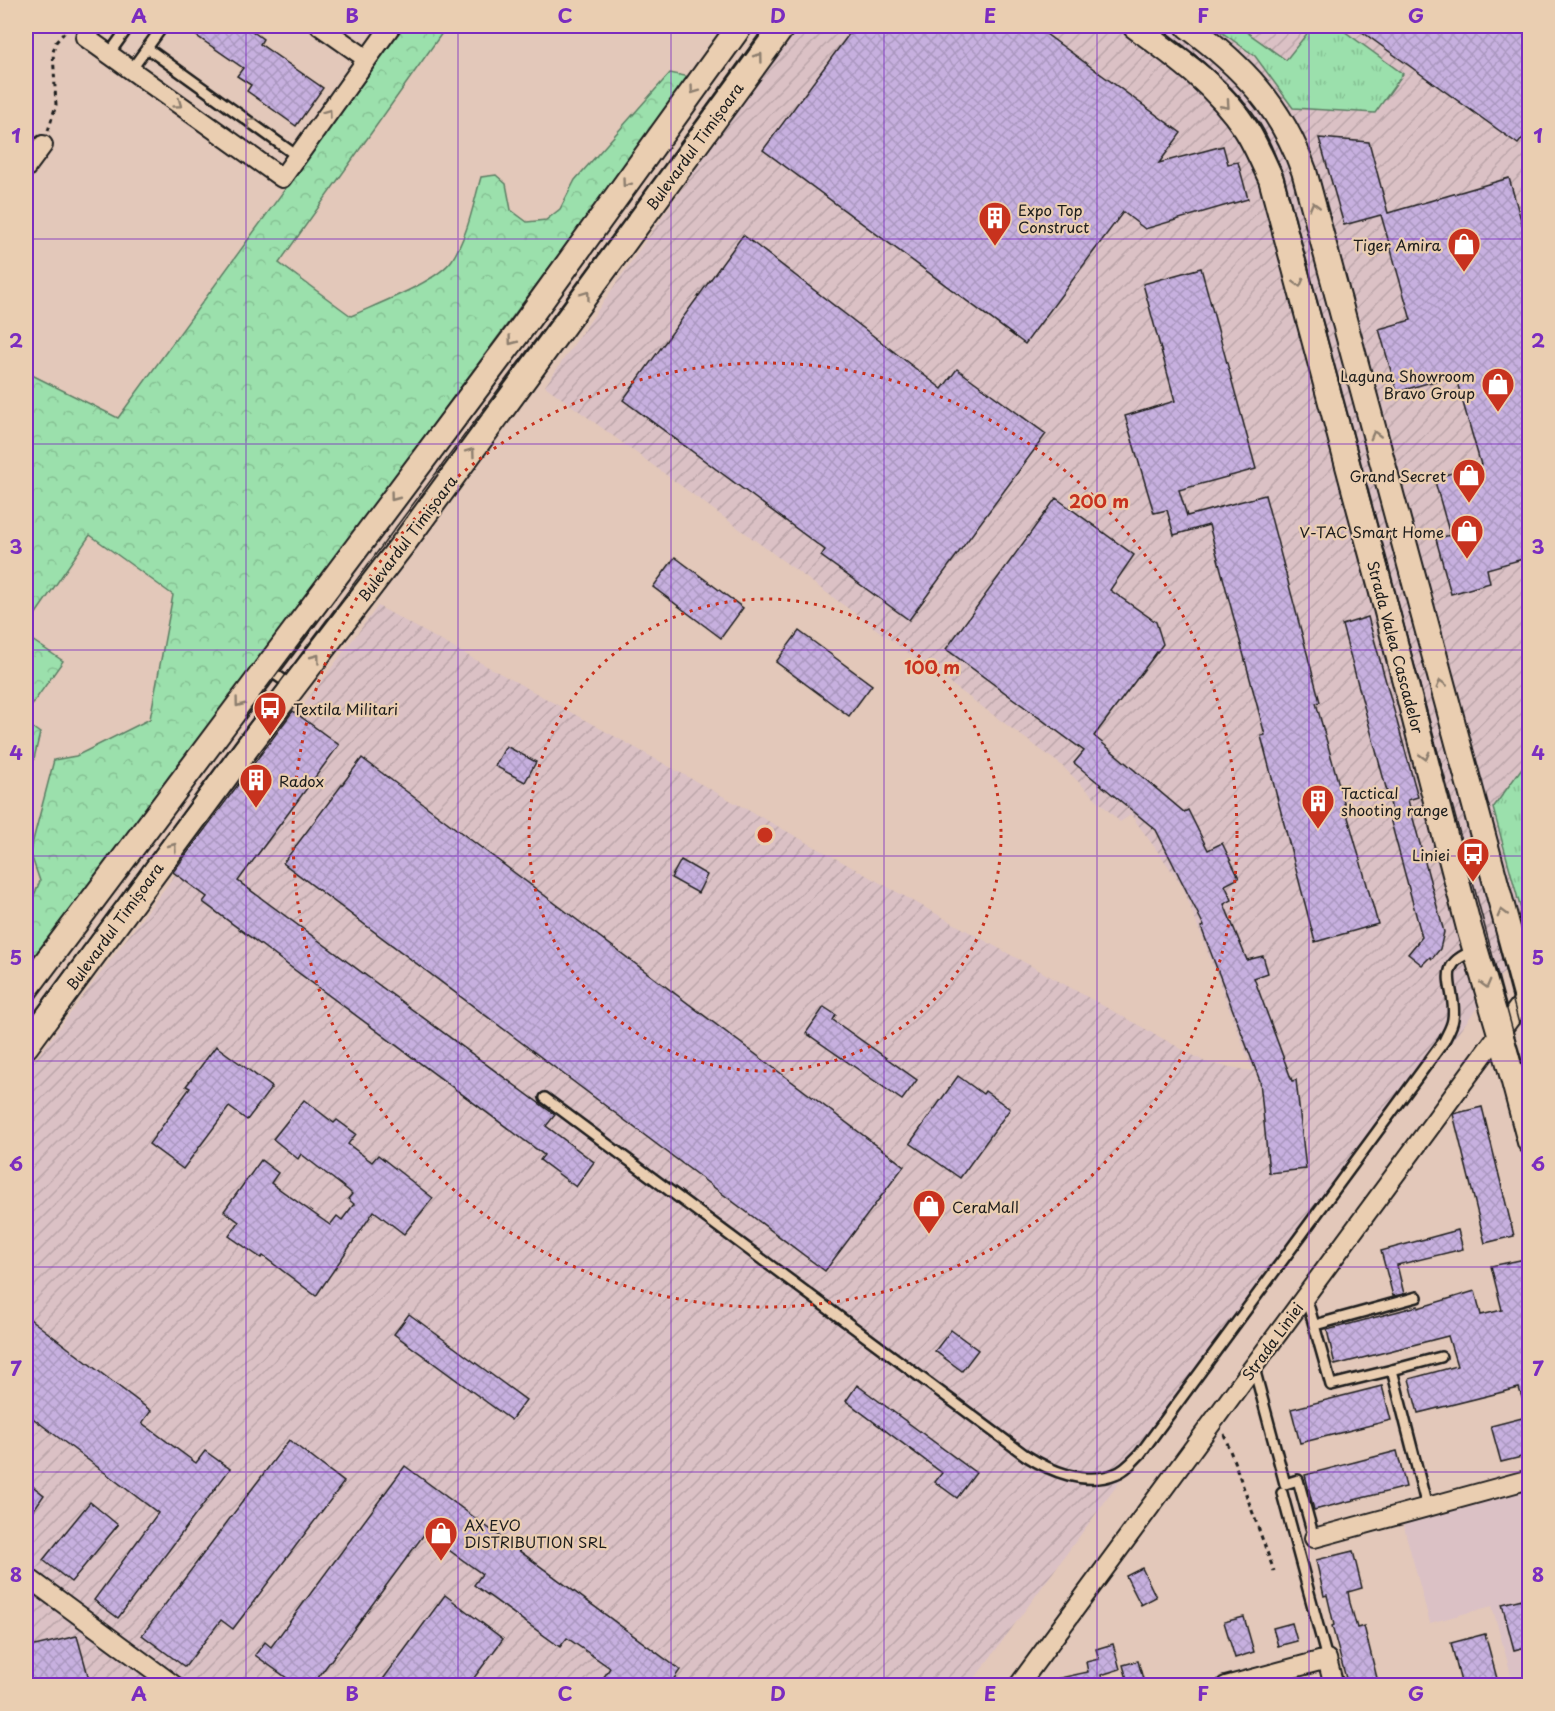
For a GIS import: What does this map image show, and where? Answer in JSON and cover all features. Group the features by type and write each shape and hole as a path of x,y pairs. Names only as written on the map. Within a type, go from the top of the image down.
{"main road":[{"path":"26,989 518,333 740,26"},
{"name":"Bulevardul Timișoara","path":"26,1046 474,448 783,26"},
{"name":"Strada Valea Cascadelor","path":"1135,26 1196,73 1226,104 1246,129 1270,179 1476,950 1530,1142"},
{"path":"1188,26 1240,68 1272,106 1297,152 1310,193 1528,1003"},
{"path":"1196,73 1218,48"},
{"path":"1333,408 1365,399"},
{"path":"1380,585 1413,576"},
{"path":"167,800 194,819"}],"street":[{"path":"94,26 85,37 282,178 367,59 386,27"},
{"path":"320,26 367,59"},
{"path":"26,168 43,146"},
{"name":"Strada Liniei","path":"1018,1686 1500,1032 1528,1003"},
{"path":"1314,1538 1530,1479"},
{"path":"26,1576 175,1686"},
{"path":"1226,1686 1327,1659 1334,1686"}],"lane":[{"path":"109,54 129,26"},
{"path":"131,70 163,26"},
{"path":"147,48 297,156"},
{"path":"266,668 294,688"},
{"path":"545,1098 1025,1455 1054,1470 1082,1477 1099,1477 1115,1474 1127,1467 1140,1454 1444,1041 1453,1019 1454,1007 1448,974 1456,960 1476,950"},
{"path":"1305,1295 1330,1385 1441,1357"},
{"path":"1315,1325 1417,1298"},
{"path":"1253,1366 1285,1484 1298,1480 1314,1538"},
{"path":"1392,1370 1427,1507"},
{"path":"1282,1492 1327,1659"}],"path":[{"path":"43,146 56,105 53,52 56,42 70,26"},
{"path":"1224,1434 1274,1571"}],"shaded area":[{"path":"800,26 1529,26 1529,938 1301,1244 1140,1454 970,1685 26,1685 26,1072 378,606 1207,1063 1253,1071 1182,885 1131,815 1120,822 1060,764 545,386 712,145"},
{"path":"1529,1486 1529,1685 1514,1685 1492,1606 1430,1623 1402,1520"}],"green space":[{"path":"404,26 447,26 279,263 351,316 406,292 434,276 452,260 469,220 481,177 496,175 506,184 511,210 527,222 546,220 560,209 575,180 670,73 690,77 26,975 26,915 40,881 30,852 54,760 76,756 150,719 173,595 90,535 26,628 26,372 118,418"},
{"path":"1213,26 1238,26 1286,60 1313,26 1337,26 1403,74 1375,113 1293,108 1255,56"},
{"path":"26,636 63,661 26,713"},
{"path":"26,723 40,733 32,767 26,815"},
{"path":"1529,758 1530,938 1529,939 1493,808"}],"building":[{"path":"182,26 245,26 263,39 260,44 323,88 296,126 247,91 251,85 237,76 243,68"},
{"name":"Expo Top Construct","path":"855,26 1035,26 1181,133 1159,163 1223,146 1228,164 1238,162 1248,199 1145,229 1123,212 1025,344 763,150"},
{"path":"1354,26 1530,26 1530,129 1518,144"},
{"path":"1319,138 1369,142 1388,213 1509,178 1530,251 1530,557 1487,569 1490,583 1451,594 1436,539 1450,535 1434,478 1481,465 1455,375 1397,392 1379,329 1411,320 1381,215 1344,225"},
{"path":"743,235 942,389 957,369 1046,434 909,620 821,556 825,550 623,400"},
{"path":"1201,268 1256,469 1179,490 1187,516 1265,495 1320,702 1316,703 1378,924 1315,942 1261,736 1265,735 1209,525 1174,535 1167,510 1154,513 1125,416 1175,401 1143,284"},
{"path":"1056,498 1134,555 1110,590 1156,622 1163,644 1094,736 1184,812 1188,810 1208,850 1222,843 1239,878 1225,885 1232,900 1224,904 1247,960 1263,956 1268,973 1254,978 1292,1081 1296,1080 1306,1169 1269,1173 1260,1081 1201,927 1204,926 1156,830 1074,763 1084,751 946,649"},
{"path":"675,557 743,608 721,638 653,587"},
{"path":"1368,617 1418,797 1408,800 1444,932 1440,949 1432,959 1430,957 1422,965 1408,954 1422,937 1388,811 1392,810 1342,625"},
{"path":"799,631 872,685 849,716 776,662"},
{"path":"293,711 339,745 238,881 555,1115 546,1126 594,1162 576,1187 540,1160 544,1155 203,902 207,897 173,872"},
{"path":"506,746 536,762 525,782 495,766"},
{"path":"362,758 904,1166 825,1271 283,863"},
{"path":"681,860 707,875 698,893 671,878"},
{"path":"824,1007 836,1015 833,1020 917,1080 902,1100 806,1033"},
{"path":"216,1046 272,1087 247,1120 229,1107 183,1169 149,1144 190,1088 186,1086"},
{"path":"958,1076 983,1094 985,1091 1010,1109 960,1178 910,1143"},
{"path":"304,1100 334,1123 337,1120 356,1134 348,1144 372,1162 378,1155 433,1198 404,1234 374,1211 316,1296 263,1256 261,1258 229,1236 239,1222 224,1211 261,1160 278,1173 271,1183 330,1225 337,1216 342,1220 354,1204 348,1199 352,1194 349,1191 301,1154 298,1159 273,1139"},
{"path":"1482,1107 1514,1236 1485,1243 1453,1114"},
{"path":"1458,1230 1463,1249 1397,1265 1404,1294 1393,1296 1381,1251"},
{"path":"1530,1258 1530,1410 1526,1410 1519,1388 1418,1413 1409,1379 1457,1366 1448,1336 1335,1365 1327,1330 1418,1306 1418,1308 1475,1291 1481,1315 1502,1310 1491,1266"},
{"path":"409,1314 526,1400 511,1420 394,1334"},
{"path":"26,1316 151,1411 142,1423 196,1463 205,1451 230,1469 118,1618 94,1600 158,1513 26,1413"},
{"path":"951,1330 978,1350 962,1371 935,1351"},
{"path":"857,1385 976,1473 957,1498 935,1482 942,1473 846,1401"},
{"path":"1382,1386 1391,1420 1300,1443 1291,1409"},
{"path":"1530,1416 1530,1455 1501,1462 1491,1426"},
{"path":"289,1440 344,1482 233,1629 221,1620 185,1667 142,1635"},
{"path":"1397,1451 1406,1487 1314,1510 1305,1475"},
{"path":"405,1466 680,1670 669,1686 598,1686 610,1668 567,1638 560,1647 474,1585 482,1574 425,1533 312,1686 298,1686 255,1655 265,1642 271,1647"},
{"path":"26,1481 44,1495 26,1521"},
{"path":"90,1502 118,1525 71,1582 43,1560"},
{"path":"1353,1551 1362,1588 1348,1592 1350,1603 1357,1628 1364,1626 1379,1686 1348,1686 1332,1626 1334,1625 1327,1595 1324,1596 1316,1560"},
{"path":"1142,1568 1156,1597 1141,1605 1126,1576"},
{"path":"445,1595 503,1639 468,1686 378,1686"},
{"path":"1530,1597 1530,1646 1514,1650 1502,1604"},
{"path":"1244,1617 1254,1652 1235,1658 1224,1622"},
{"path":"1292,1623 1297,1641 1278,1646 1273,1628"},
{"path":"1485,1634 1499,1686 1462,1686 1451,1643"},
{"path":"77,1636 91,1686 26,1686 26,1648"},
{"path":"1113,1644 1120,1669 1101,1675 1103,1683 1095,1686 1052,1686 1051,1680 1088,1672 1086,1662 1099,1659 1096,1649"},
{"path":"1138,1661 1145,1686 1129,1686 1123,1665"}],"tram line":[{"path":"26,1025 582,277 765,26"},
{"path":"1154,26 1212,70 1238,95 1264,130 1283,175 1530,1095"},
{"path":"245,716 317,620"},
{"path":"1497,940 1519,1024"}],"place":[{"name":"Expo Top Construct","path":"995,247"},
{"name":"Tiger Amira","path":"1464,273"},
{"name":"Laguna Showroom Bravo Group","path":"1498,413"},
{"name":"Grand Secret","path":"1469,504"},
{"name":"V-TAC Smart Home","path":"1467,560"},
{"name":"Textila Militari","path":"270,737"},
{"name":"Radox","path":"256,809"},
{"name":"Tactical shooting range","path":"1318,830"},
{"name":"Liniei","path":"1473,883"},
{"name":"CeraMall","path":"929,1235"},
{"name":"AX EVO DISTRIBUTION SRL","path":"441,1562"}]}
